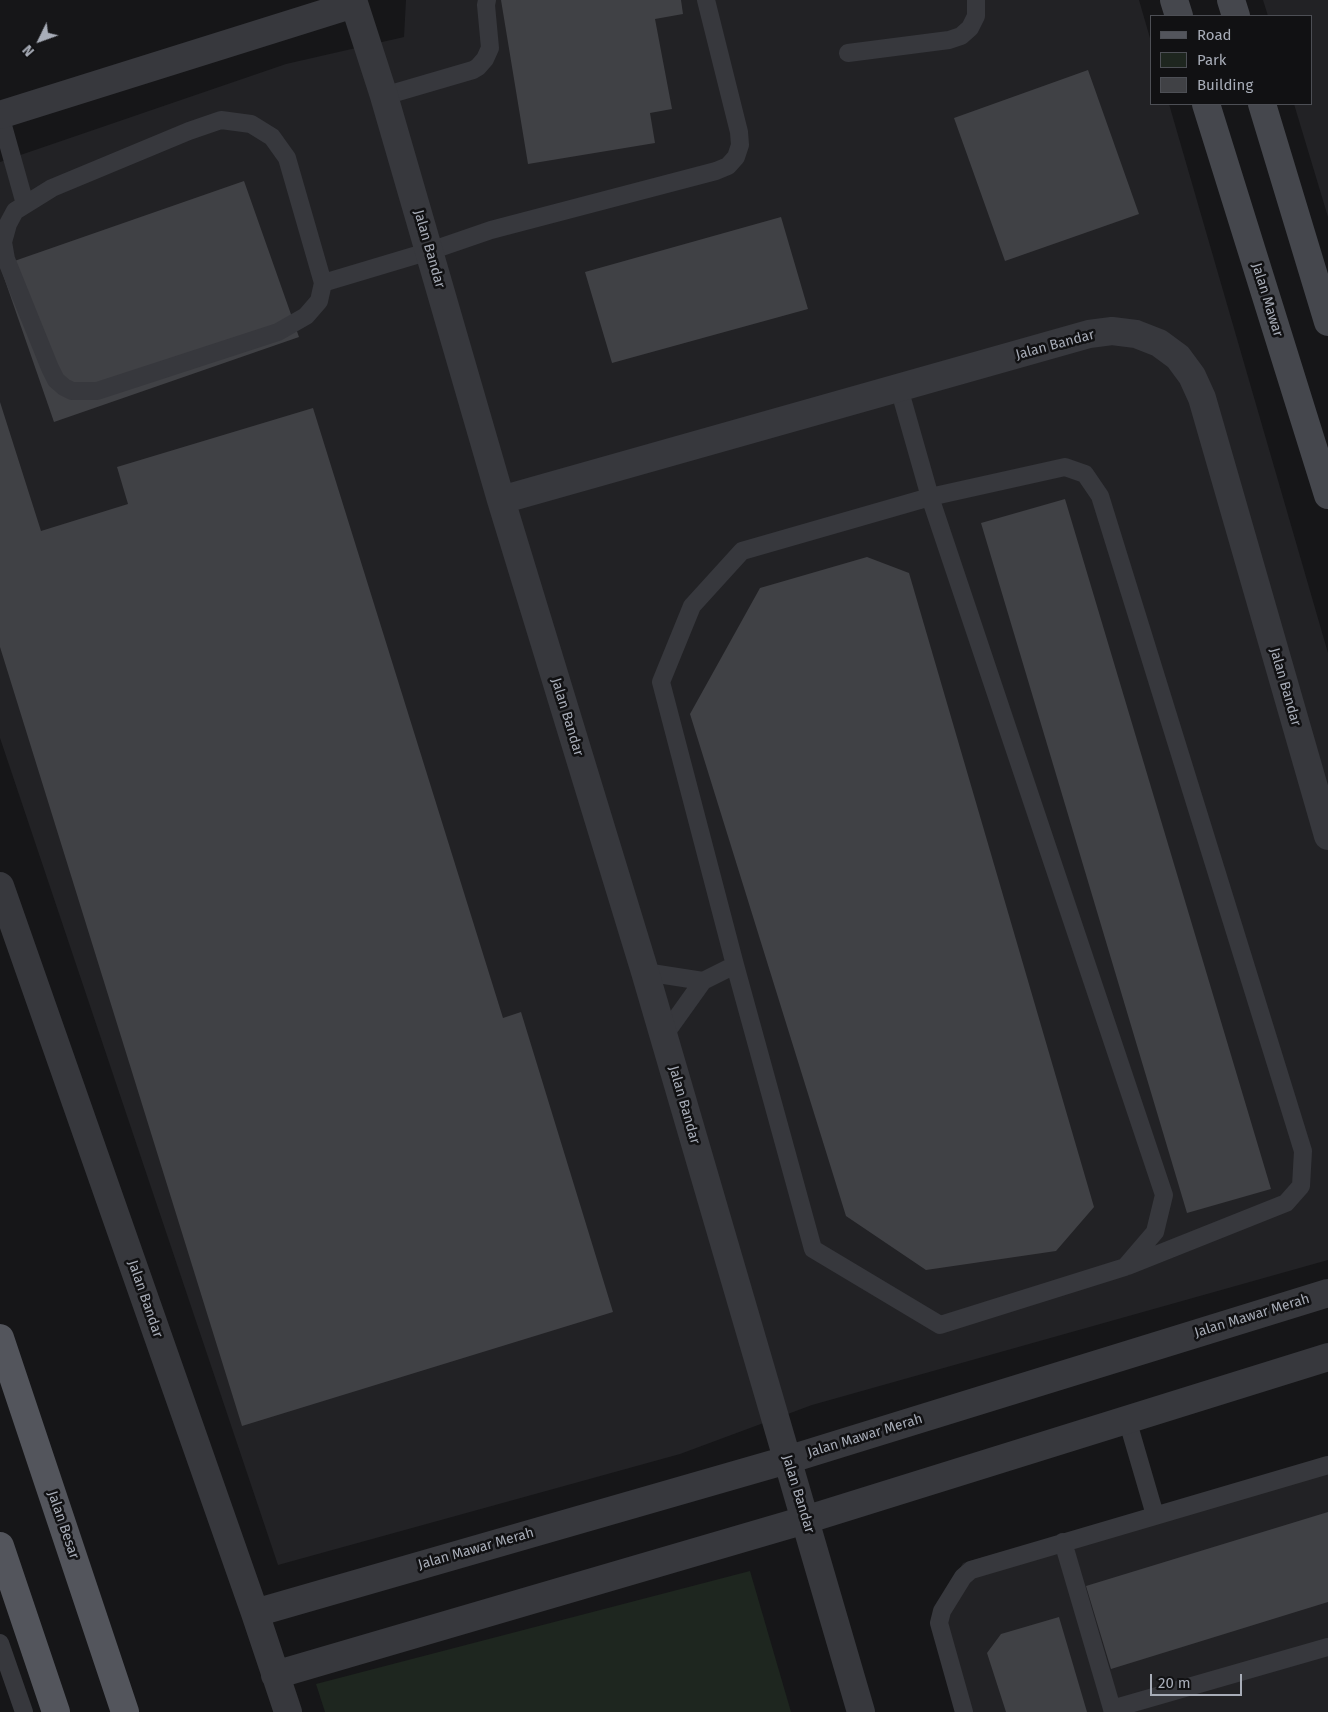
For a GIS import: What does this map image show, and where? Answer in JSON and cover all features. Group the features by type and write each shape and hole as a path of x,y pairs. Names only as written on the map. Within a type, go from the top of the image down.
{"main road":[{"name":"Jalan Besar","path":"0,1338 125,1712"},
{"path":"0,1546 56,1712"}],"street":[{"path":"1174,0 1179,15"},
{"path":"1231,0 1236,15"},
{"name":"Jalan Bandar","path":"353,2 384,96 501,500 645,972 861,1712"},
{"path":"0,115 353,2"},
{"name":"Jalan Mawar","path":"1206,105 1328,495"},
{"path":"1262,105 1328,322"},
{"name":"Jalan Bandar","path":"501,500 1088,334 1112,331 1136,334 1158,343 1178,357 1192,376 1202,398 1328,836"},
{"name":"Jalan Bandar","path":"0,886 255,1612 288,1712"},
{"name":"Jalan Mawar Merah","path":"255,1612 788,1460 1328,1293"},
{"path":"275,1675 806,1520 1328,1356"}],"lane":[{"path":"384,96 478,67 490,48 487,0"},
{"path":"324,283 430,251 491,230 716,171 728,166 736,157 740,145 739,132 706,0"},
{"path":"848,53 949,40 961,36 970,28 976,16 976,0"},
{"path":"0,115 25,204"},
{"path":"221,120 251,124 272,137 287,158 324,283 319,301 306,316 278,332 97,392 72,391 56,380 6,259 3,242 8,224 15,211 52,188 189,131 221,120"},
{"path":"900,388 930,497 1164,1195 1155,1232 1125,1267"},
{"path":"1065,467 1085,474 1100,496 1303,1150 1300,1186 1286,1203 1125,1267 940,1325 813,1249 735,965 661,682 692,606 742,551 930,497 1065,467"},
{"path":"664,1036 703,981 735,965"},
{"path":"645,972 703,981"},
{"path":"1127,1419 1155,1515"},
{"path":"964,1712 939,1624 942,1611 963,1577 971,1570 1328,1465"},
{"path":"1063,1542 1112,1711 1141,1707 1328,1647"},
{"path":"0,1643 24,1712"}],"shaded area":[{"path":"406,0 1139,0 1150,38 1150,105 1169,105 1328,653 1328,1260 812,1405 680,1454 278,1565 0,738 0,162 286,64 404,37"},
{"path":"1263,0 1328,0 1328,217 1294,105 1313,105 1313,15 1268,15"},
{"path":"1328,1458 1328,1712 959,1712 931,1618 963,1563"}],"green space":[{"path":"750,1571 791,1712 325,1712 316,1684"}],"building":[{"path":"501,0 681,0 683,14 655,19 672,109 650,113 655,143 528,164"},
{"path":"1088,70 1139,214 1005,261 954,118"},
{"path":"244,181 299,337 54,422 0,266"},
{"path":"781,217 808,309 612,363 585,272"},
{"path":"0,402 41,531 128,504 117,467 313,408 503,1018 521,1012 613,1312 242,1426 0,647"},
{"path":"1065,499 1271,1189 1187,1213 981,523"},
{"path":"867,557 909,573 1094,1207 1056,1251 926,1270 846,1216 690,714 760,588"},
{"path":"1328,1512 1328,1602 1111,1669 1086,1586"},
{"path":"1059,1617 1087,1712 1006,1712 987,1653 1001,1634"}]}
